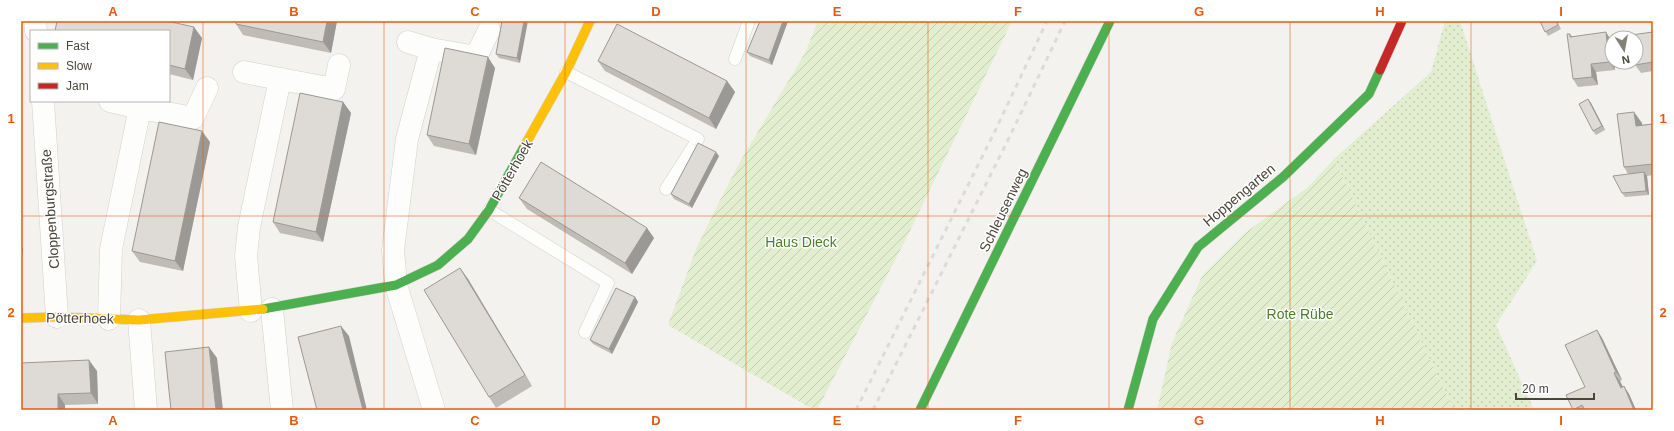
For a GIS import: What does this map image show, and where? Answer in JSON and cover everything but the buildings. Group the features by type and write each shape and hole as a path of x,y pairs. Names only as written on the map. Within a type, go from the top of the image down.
{"street":[{"name":"Pötterhoek","path":"21,318 57,317 139,320 272,309 396,284 438,265 468,239 489,210 566,72 590,21"},
{"name":"Schleusenweg","path":"920,410 1110,21"},
{"name":"Hoppengarten","path":"1128,410 1153,319 1198,247 1283,177 1369,94 1402,21"},
{"path":"408,42 431,49 476,57 489,30"},
{"path":"431,49 407,139 393,250 396,284 434,410"},
{"path":"244,72 334,89 339,65"},
{"path":"251,311 246,256 249,227 280,79"},
{"path":"114,102 193,118 207,88"},
{"name":"Cloppenburgstraße","path":"43,102 57,317"},
{"path":"109,319 111,249 140,108"},
{"path":"272,309 282,410"},
{"path":"139,320 146,410"}],"lane":[{"path":"735,60 749,21"},
{"path":"566,72 698,139 666,189"},
{"path":"489,210 608,282 585,332"}],"green space":[{"name":"Haus Dieck","path":"818,21 1012,21 906,239 817,410 814,410 668,325 696,249 719,202 741,160 805,53"},
{"path":"1445,21 1460,21 1537,261 1496,325 1534,410 1454,410 1334,159 1431,72"},
{"name":"Rote Rübe","path":"1334,159 1454,410 1157,410 1172,343 1202,276 1245,233 1308,187"}],"railway":[{"path":"856,410 996,129 1047,21"},
{"path":"873,410 1011,134 1065,21"}],"traffic: fast":[{"path":"920,410 1110,21"},
{"path":"1128,410 1153,319 1198,247 1283,177 1369,94 1380,70"},
{"path":"263,309 396,285 438,265 468,239 489,210 525,145"}],"traffic: slow":[{"path":"525,145 566,72 590,21"},
{"path":"21,318 57,317 139,320 263,309"}],"traffic: jam":[{"path":"1380,70 1402,21"}]}
